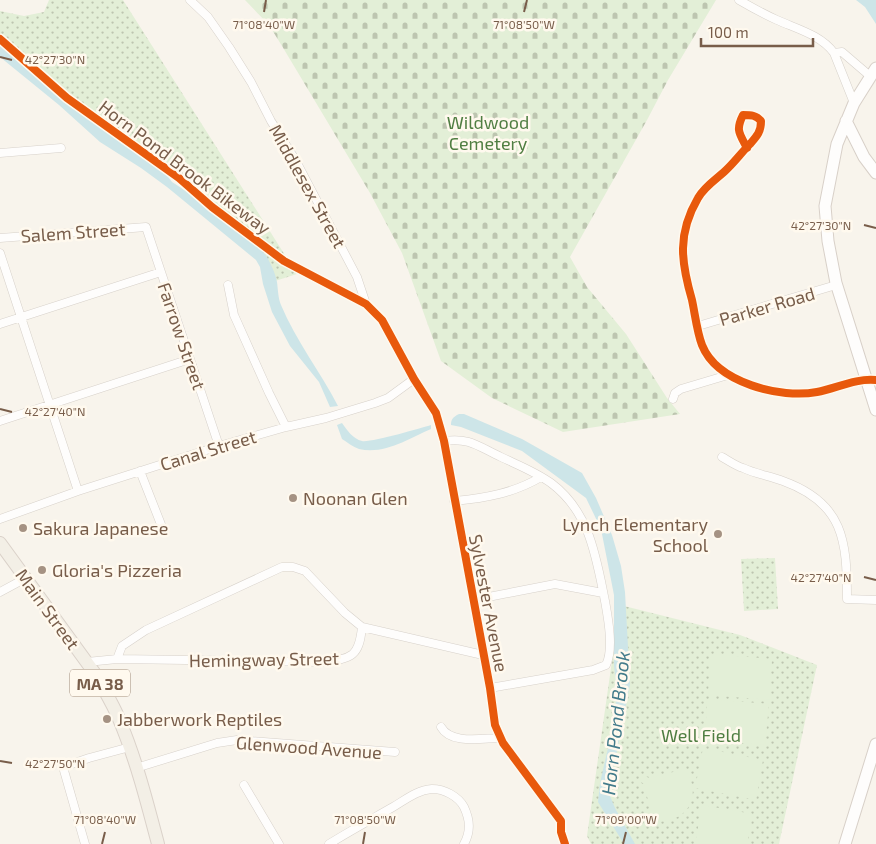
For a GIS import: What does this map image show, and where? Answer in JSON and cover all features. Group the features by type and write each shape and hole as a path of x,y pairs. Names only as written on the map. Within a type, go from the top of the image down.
{"main road":[{"name":"Main Street","path":"0,543 87,662 108,696 130,747 158,844"}],"street":[{"name":"Middlesex Street","path":"190,0 208,17 230,46 271,121 296,161 357,276 366,304 382,320 414,379"},
{"path":"738,0 778,20 804,30 828,45 834,53 854,103"},
{"path":"834,53 842,52 873,72 854,103 837,144 825,202 828,241 836,285 871,380 876,410"},
{"path":"846,121 864,157 876,173"},
{"path":"0,153 61,148"},
{"path":"747,148 698,197 686,223 682,244 686,280 702,344 710,359 728,375 753,385 792,393 818,391 871,380"},
{"name":"Salem Street","path":"0,238 146,227"},
{"name":"Farrow Street","path":"146,227 219,446"},
{"path":"0,253 78,491"},
{"path":"284,261 366,304"},
{"path":"0,324 160,272"},
{"path":"228,285 234,315 286,426"},
{"name":"Parker Road","path":"698,326 836,285"},
{"path":"0,421 190,359"},
{"path":"673,399 675,393 681,389 728,375"},
{"name":"Canal Street","path":"0,519 78,491 219,446 375,403 388,398 414,379"},
{"name":"Sylvester Avenue","path":"414,379 436,413 444,441 490,688 495,725 501,738 561,821"},
{"path":"444,441 457,439 471,442 541,477 563,494 581,517 592,539 604,593 608,615 610,658 606,665 593,670 490,688"},
{"path":"722,457 741,468 798,487 825,506 835,519 842,535 846,558 847,599 876,600"},
{"path":"140,471 164,532"},
{"path":"454,501 486,498 509,492 541,477"},
{"path":"117,659 122,646 146,630 282,567 293,567 305,571 345,613 362,627 483,655"},
{"path":"0,592 26,578"},
{"path":"473,600 555,584 604,593"},
{"name":"Hemingway Street","path":"87,662 117,659 324,662 346,659 360,646 362,627"},
{"path":"441,728 444,734 454,739 501,738"},
{"name":"Glenwood Avenue","path":"136,768 217,743 237,740 395,752"},
{"path":"845,844 876,744"},
{"path":"85,844 63,767 130,747"},
{"path":"244,785 279,844"},
{"path":"329,844 414,794 431,789 442,790 455,796 462,803 469,818 467,838 464,844"}],"green space":[{"path":"49,0 123,0 297,274 272,282 220,208 0,52 0,11 24,16 44,12"},
{"name":"Wildwood Cemetery","path":"245,0 716,0 668,80 570,257 587,287 626,334 667,398 680,414 563,432 492,398 441,361 402,253 370,193 269,25"},
{"path":"775,558 778,609 744,611 741,559"},
{"name":"Well Field","path":"620,605 740,635 817,665 779,844 591,844 587,836"},
{"path":"711,654 772,659 769,700 708,695"},
{"path":"707,699 769,704 765,745 705,740"},
{"path":"703,748 763,760 756,800 695,788"},
{"path":"685,769 693,790 692,799 688,807 683,814 675,818 665,821 653,821 644,784 640,778 645,776 649,778"},
{"path":"702,805 753,814 747,844 695,844"}],"water":[{"path":"856,0 876,0 876,24 865,7"},
{"path":"0,41 36,74 111,132 121,143 165,173 172,182 192,195 265,254 275,275 280,302 287,318 338,406 330,407 319,382 290,346 272,312 260,267 256,260 167,187 100,142 59,105 0,57"},
{"name":"Horn Pond Brook","path":"459,414 464,414 522,439 582,473 596,498 612,535 621,566 625,592 630,684 610,796 635,844 624,844 598,802 600,783 613,726 617,693 614,666 614,595 601,529 586,498 522,451 461,427 451,425 453,418"},
{"path":"342,423 353,436 362,441 385,438 431,425 431,429 397,445 378,450 369,450 359,449 342,439 337,425"}],"cycle path":[{"name":"Horn Pond Brook Bikeway","path":"0,39 67,98 179,178 212,207 284,261 366,304 382,320 414,379 436,413 444,441 490,688 495,725 503,743 561,821 561,832 565,844"},
{"path":"747,148 744,143 742,139 739,129 743,115 753,116 761,121 758,134 747,147 744,151 731,165 703,190 691,211 684,236 685,273 702,345 710,358 721,369 735,378 769,390 802,394 817,392 861,380 876,380"}],"place":[{"name":"Noonan Glen","path":"293,498"},
{"name":"Sakura Japanese","path":"23,528"},
{"name":"Lynch Elementary School","path":"718,534"},
{"name":"Gloria's Pizzeria","path":"42,570"},
{"name":"Jabberwork Reptiles","path":"107,719"}]}
